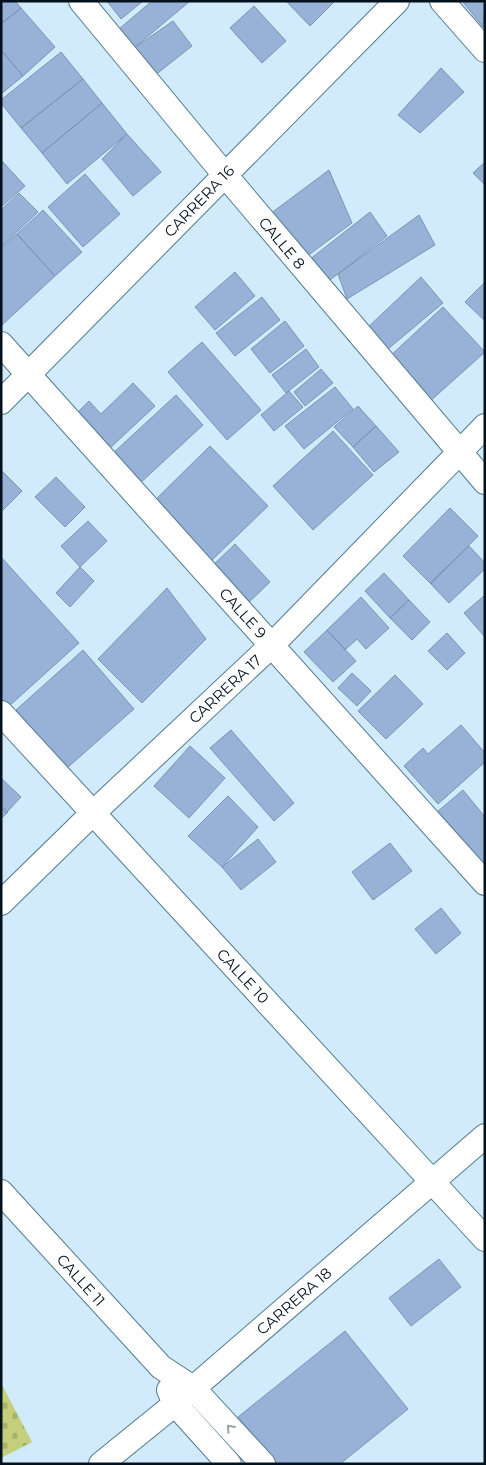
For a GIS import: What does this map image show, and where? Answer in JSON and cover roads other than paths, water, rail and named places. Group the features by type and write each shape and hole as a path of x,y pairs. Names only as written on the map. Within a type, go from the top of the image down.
{"street":[{"name":"CALLE 8","path":"81,1 225,175 485,482"},
{"name":"CARRERA 16","path":"1,402 397,1"},
{"path":"442,1 485,50"},
{"name":"CALLE 9","path":"1,344 485,883"},
{"name":"CARRERA 17","path":"1,903 92,814 272,646 485,426"},
{"name":"CALLE 10","path":"1,713 485,1239"},
{"name":"CARRERA 18","path":"100,1464 175,1404 485,1136"},
{"name":"CALLE 11","path":"1,1192 161,1367 193,1388 263,1464"},
{"name":"CALLE 11","path":"161,1367 175,1404 229,1464"}]}
